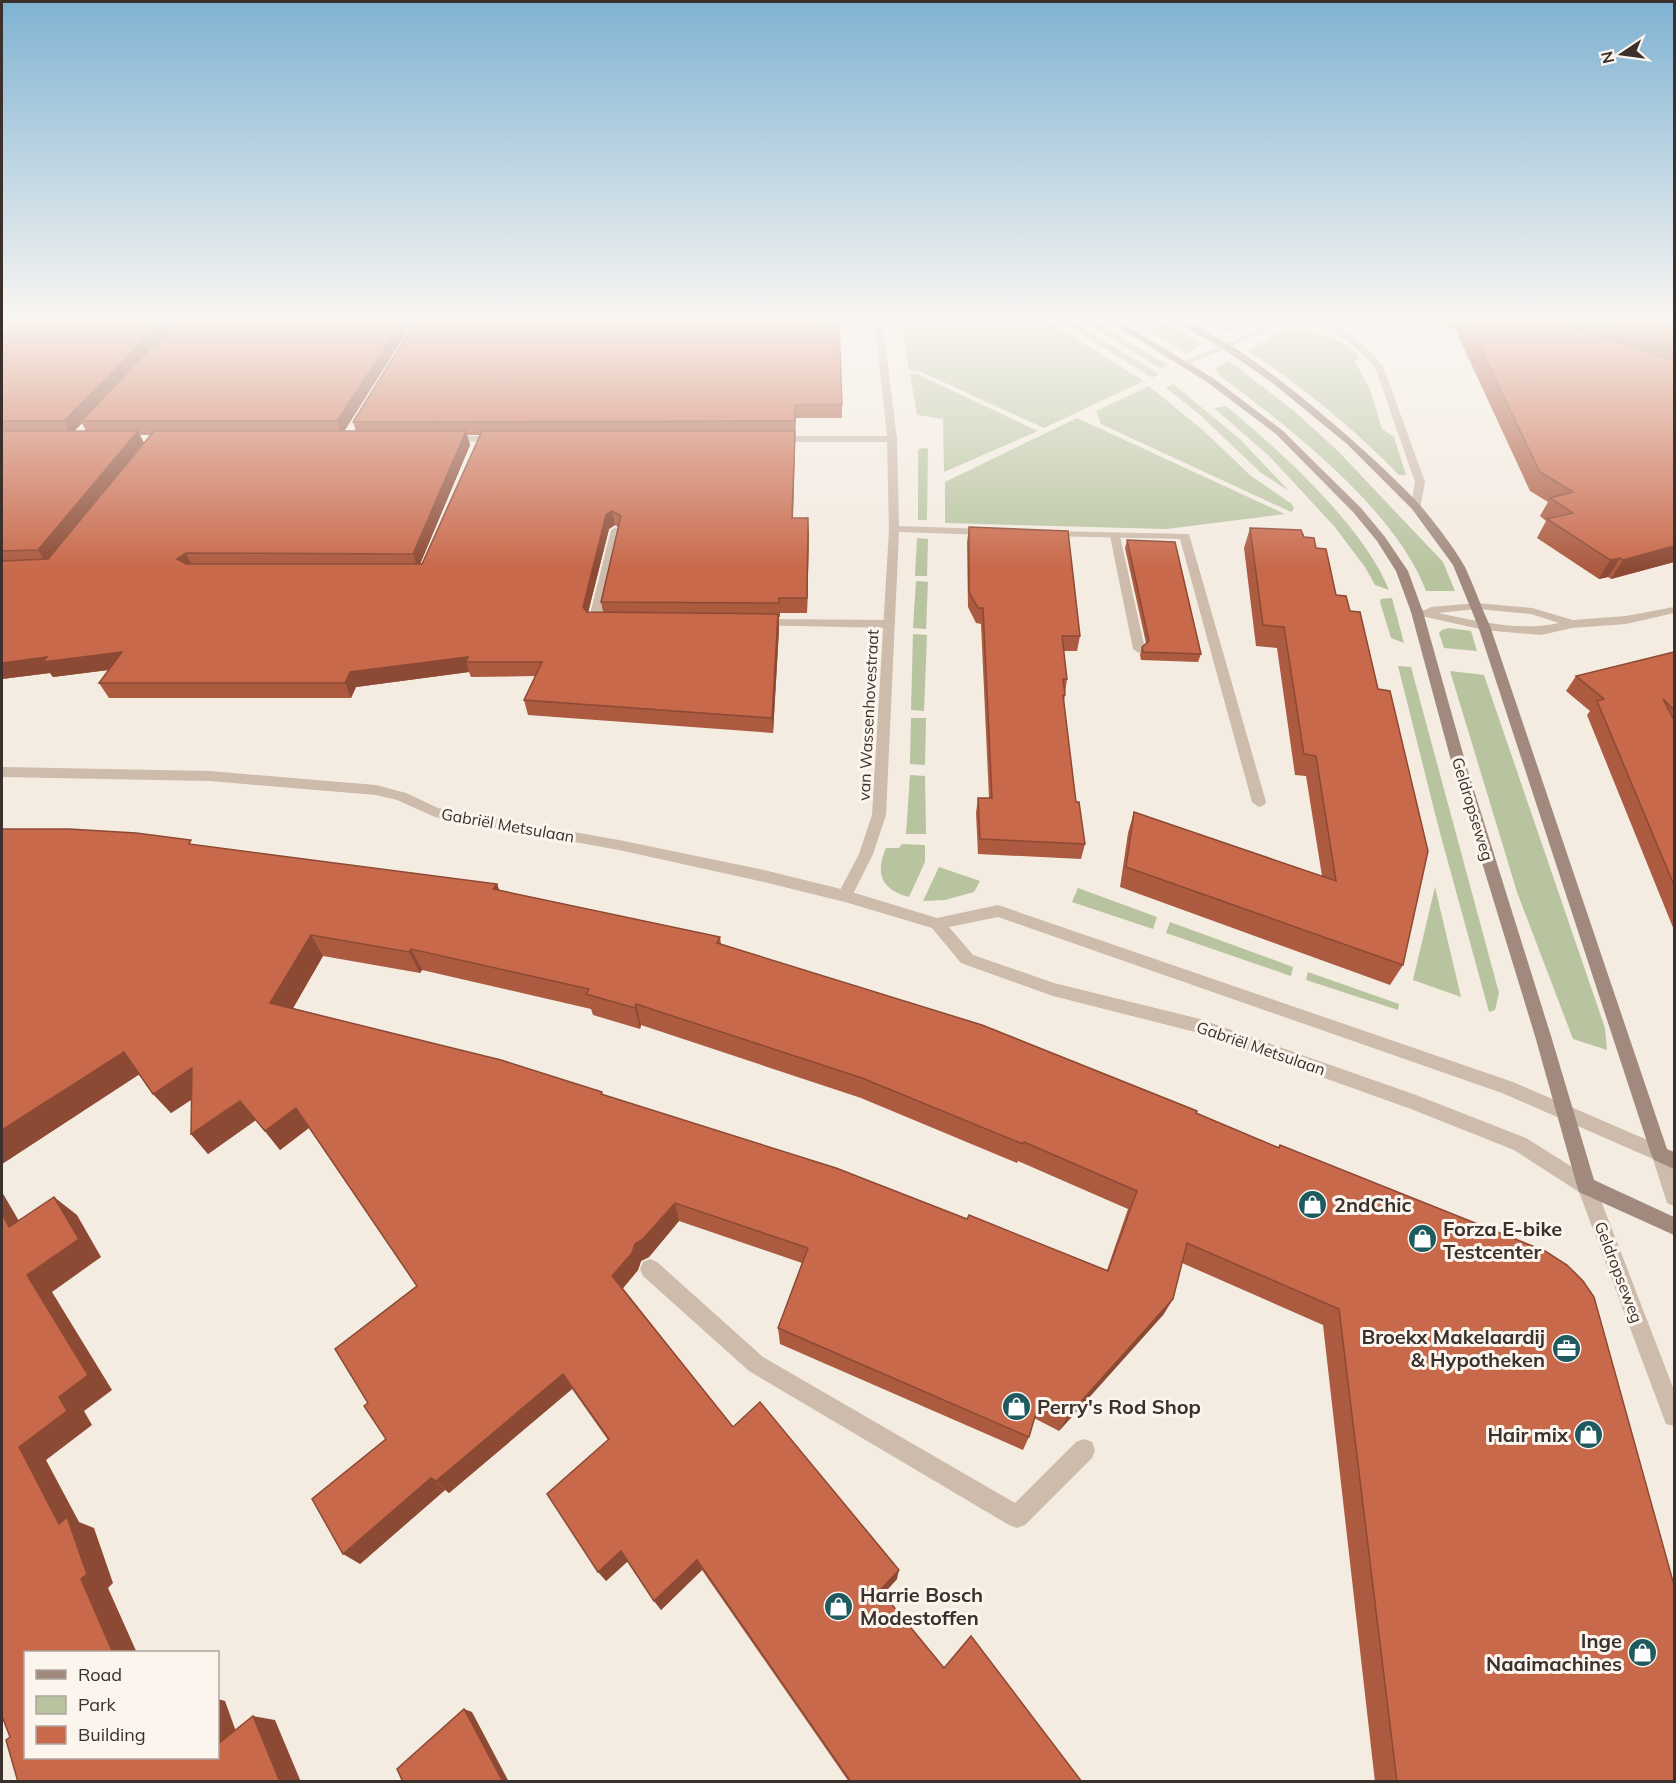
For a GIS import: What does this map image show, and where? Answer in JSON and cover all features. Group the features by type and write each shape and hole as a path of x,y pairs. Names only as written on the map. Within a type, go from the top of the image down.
{"main road":[{"name":"Geldropseweg","path":"1241,402 1279,432 1357,510 1381,539 1402,571 1417,612 1460,768 1586,1185"},
{"path":"1303,402 1416,507 1458,565 1484,626 1667,1157"},
{"path":"1586,1185 1674,1226"}],"street":[{"name":"van Wassenhovestraat","path":"845,896 866,854 879,815 894,529 892,439 888,402"},
{"path":"1392,402 1420,482 1416,507"},
{"path":"435,439 478,444 503,439"},
{"path":"760,439 892,439"},
{"path":"894,529 995,532"},
{"path":"616,530 594,622 617,622"},
{"path":"1043,533 1185,536 1258,802"},
{"path":"1115,536 1139,649"},
{"path":"1417,612 1476,606 1532,611 1572,624"},
{"path":"1417,612 1484,626 1541,631 1572,624 1626,620 1674,610"},
{"path":"741,622 889,624"},
{"name":"Gabriël Metsulaan","path":"2,772 198,776 376,790 401,796 435,812 619,845 845,896 937,924 998,911 1507,1087 1667,1157"},
{"name":"Gabriël Metsulaan","path":"937,924 967,959 1053,989 1200,1026 1416,1103 1520,1144 1586,1185"},
{"path":"1667,1157 1674,1197"},
{"name":"Geldropseweg","path":"1586,1185 1674,1416"},
{"path":"650,1269 756,1364 1017,1517 1084,1450"}],"green space":[{"path":"915,402 977,402 1038,431 944,472 943,419 917,415"},
{"path":"987,402 1099,402 1044,428"},
{"path":"1115,402 1169,402 1205,432 1251,476 1292,504 1294,509 1291,512 1101,424 1096,411"},
{"path":"1184,402 1195,402 1240,439 1289,491 1261,473"},
{"path":"1255,402 1283,402 1337,450 1443,562 1455,591 1426,591 1411,561 1391,530 1366,501 1277,419"},
{"path":"1318,402 1374,402 1382,429 1394,437 1406,475 1399,475"},
{"path":"1226,406 1271,445 1340,515 1377,565 1389,590 1375,585 1365,567 1334,526 1269,456 1214,408"},
{"path":"1077,418 1285,514 1166,529 945,523 945,482"},
{"path":"918,449 928,449 927,520 918,520"},
{"path":"917,538 928,539 927,576 915,576"},
{"path":"916,581 928,582 926,629 913,628"},
{"path":"1392,598 1404,643 1391,638 1380,602 1381,599"},
{"path":"1449,628 1471,631 1477,651 1444,648 1439,633"},
{"path":"913,634 927,635 924,711 911,710"},
{"path":"1398,666 1411,667 1499,993 1495,1010 1489,1012 1439,829"},
{"path":"1450,671 1484,675 1605,1028 1607,1050 1573,1039 1517,892"},
{"path":"911,718 926,718 925,765 910,764"},
{"path":"910,775 925,776 926,834 906,834"},
{"path":"902,844 925,845 925,862 909,897 892,890 881,873 886,848 899,848"},
{"path":"939,867 980,881 974,892 945,900 923,901"},
{"path":"1435,887 1461,997 1413,980"},
{"path":"1078,888 1157,917 1153,929 1072,902"},
{"path":"1170,922 1293,967 1291,976 1166,933"},
{"path":"1308,972 1399,1004 1398,1010 1306,980"}],"building":[{"path":"2,402 83,402 64,421 2,421"},
{"path":"99,402 349,402 337,421 81,421"},
{"path":"365,402 842,402 842,405 795,405 795,421 353,422"},
{"path":"1506,402 1674,402 1674,546 1623,560 1620,558 1610,560 1547,519 1573,513 1550,498 1573,492 1540,472"},
{"path":"2,431 138,431 38,550 2,551"},
{"path":"154,431 466,431 413,554 186,553 177,559 186,564 422,564 482,431 795,431 792,518 808,518 807,598 779,598 779,603 601,602 621,516 612,511 606,515 583,607 587,612 778,614 772,718 524,700 542,662 466,662 468,657 350,672 345,683 99,683 122,652 43,662 47,657 2,663 2,561 48,559"},
{"path":"969,527 1068,531 1080,636 1062,636 1067,679 1063,679 1065,695 1063,695 1076,802 1079,802 1085,844 980,839 978,798 992,798 983,608 978,608 969,592"},
{"path":"1250,528 1301,530 1304,537 1314,538 1316,548 1326,549 1336,595 1346,596 1350,611 1360,612 1378,689 1390,691 1428,851 1403,965 1126,867 1134,812 1336,881 1316,756 1304,754 1284,627 1263,625"},
{"path":"1127,540 1175,542 1201,654 1143,652 1142,647 1149,641"},
{"path":"1674,652 1674,710 1663,699 1674,720 1674,885 1597,701 1604,699 1576,676"},
{"path":"2,829 69,829 136,833 191,840 189,844 497,884 493,889 720,937 717,943 982,1025 1197,1111 1196,1113 1279,1148 1280,1145 1545,1251 1567,1265 1583,1281 1594,1297 1674,1585 1674,1782 1397,1782 1339,1309 1187,1243 1173,1299 1067,1417 1039,1403 1029,1437 778,1328 808,1248 675,1203 643,1239 635,1244 632,1253 612,1276 733,1427 760,1402 899,1570 880,1590 944,1668 971,1636 1082,1782 851,1782 697,1560 654,1601 621,1551 598,1572 547,1494 609,1439 563,1374 436,1481 431,1478 343,1554 312,1499 386,1439 364,1406 368,1403 335,1349 417,1286 296,1108 265,1131 240,1101 191,1134 192,1068 153,1094 124,1052 2,1130","holes":["311,935 409,952 411,949 589,989 586,994 635,1008 636,1004 862,1078 1023,1144 1024,1142 1137,1191 1108,1271 969,1215 967,1219 836,1168 601,1094 602,1092 501,1060 270,1003"]},
{"path":"54,1197 79,1239 27,1275 88,1375 59,1397 67,1411 19,1447 59,1524 67,1517 87,1574 81,1579 112,1651 24,1651 24,1759 219,1759 219,1743 253,1716 280,1782 18,1782 6,1740 10,1737 2,1716 2,1214 9,1227"},
{"path":"464,1709 503,1782 403,1782 397,1769"}],"place":[{"name":"2ndChic","path":"1313,1204"},
{"name":"Forza E-bike Testcenter","path":"1422,1239"},
{"name":"Broekx Makelaardij & Hypotheken","path":"1566,1348"},
{"name":"Perry's Rod Shop","path":"1016,1406"},
{"name":"Hair mix","path":"1589,1434"},
{"name":"Harrie Bosch Modestoffen","path":"839,1606"},
{"name":"Inge Naaimachines","path":"1643,1652"}]}
